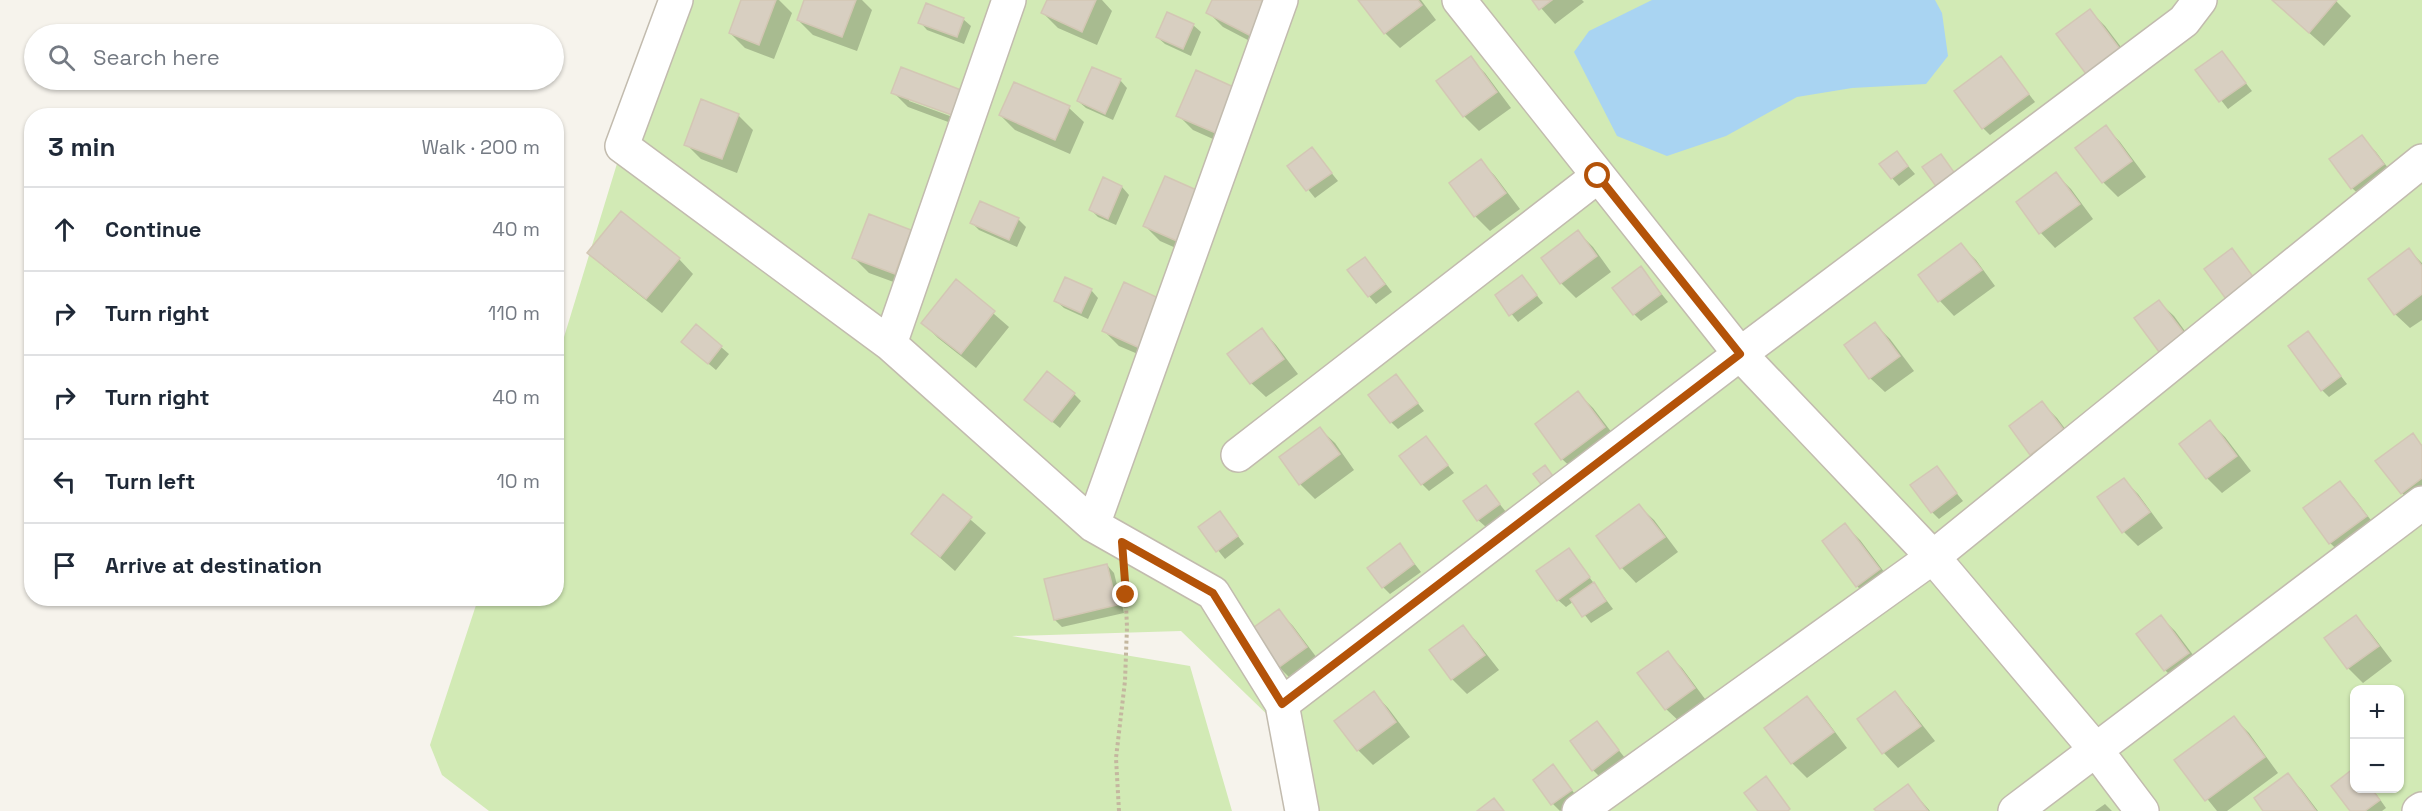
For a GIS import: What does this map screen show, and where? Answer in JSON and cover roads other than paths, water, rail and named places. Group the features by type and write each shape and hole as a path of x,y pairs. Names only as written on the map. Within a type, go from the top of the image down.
{"street":[{"path":"676,0 622,146 890,344 1093,525 1213,593 1282,704 1302,811"},
{"path":"890,344 1009,0"},
{"path":"1093,525 1281,0"},
{"path":"1459,0 1740,354 1933,557 2096,750 2142,811"},
{"path":"1282,704 1740,354 2184,21 2200,0"},
{"path":"1579,811 1933,557 2422,161"},
{"path":"1238,455 1598,176"},
{"path":"2015,811 2422,502"}],"water":[{"path":"1652,0 1935,0 1942,13 1948,56 1926,84 1852,88 1797,97 1726,136 1667,156 1617,136 1574,52 1589,31"}]}
